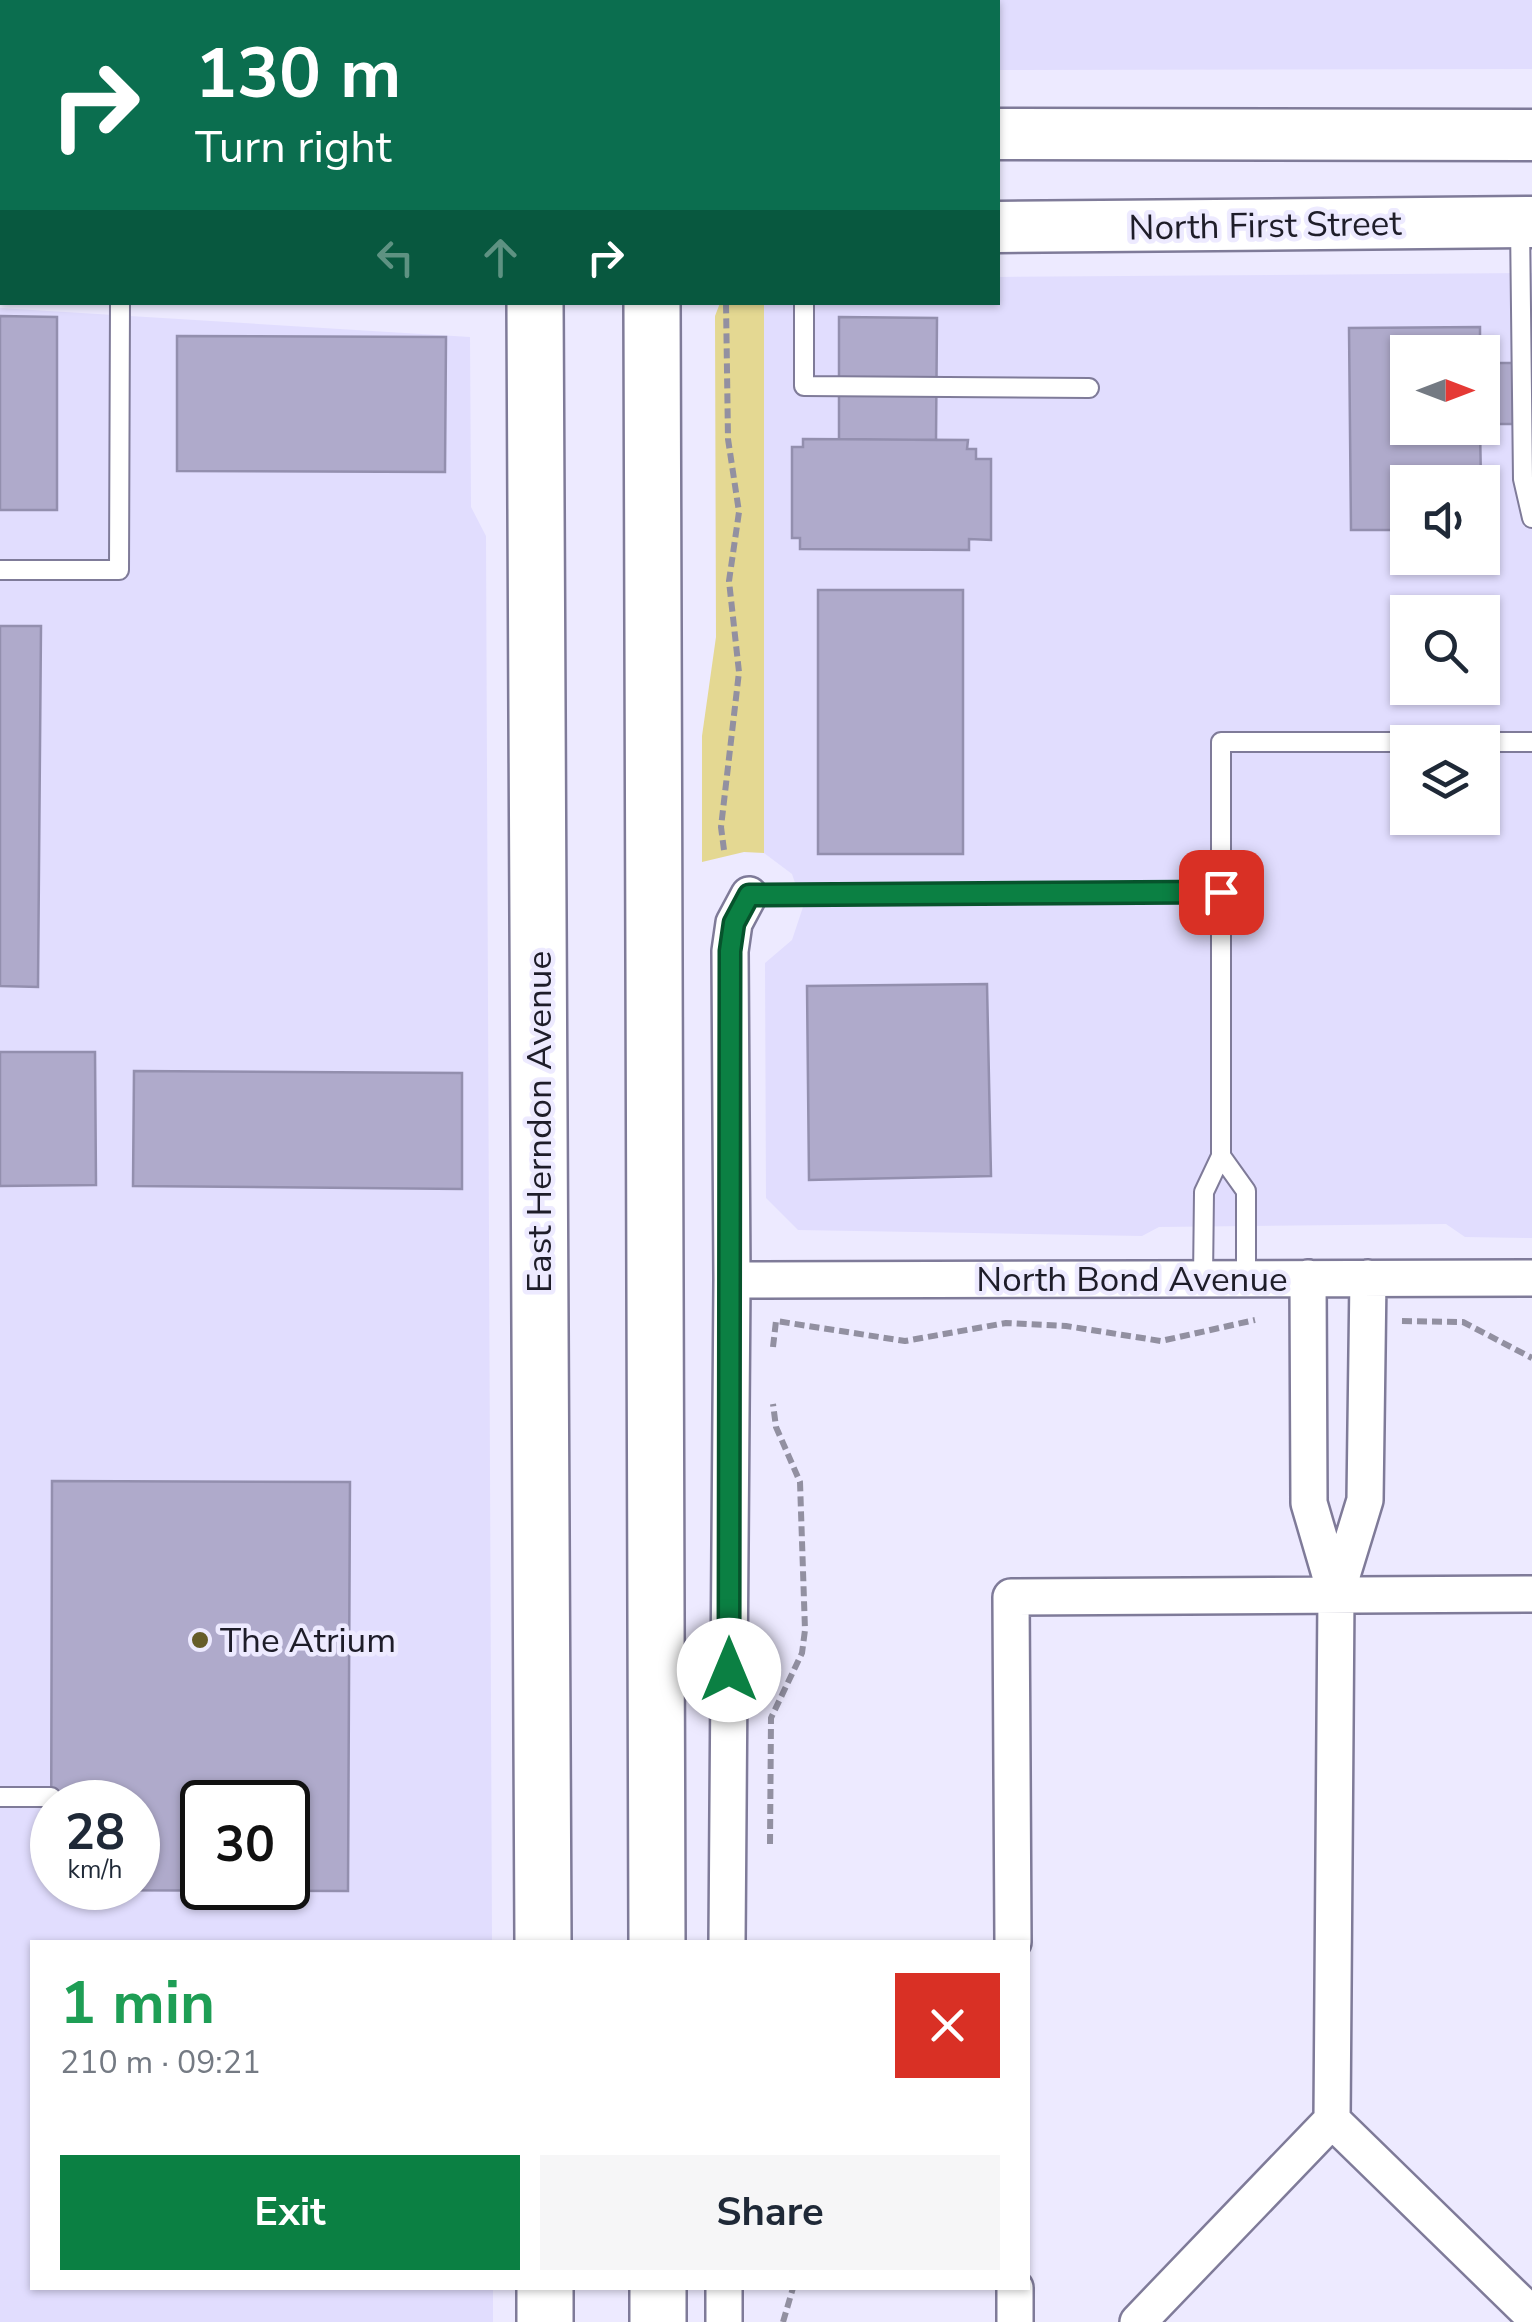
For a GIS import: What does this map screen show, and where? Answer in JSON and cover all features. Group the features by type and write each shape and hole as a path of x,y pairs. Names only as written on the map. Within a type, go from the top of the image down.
{"main road":[{"path":"1000,134 1532,135"},
{"name":"North First Street","path":"1000,227 1526,222"},
{"name":"East Herndon Avenue","path":"535,305 543,1940"},
{"path":"652,305 657,1940"},
{"path":"544,2290 545,2322"},
{"path":"658,2290 658,2322"}],"street":[{"path":"727,1940 730,951 734,923 749,895"},
{"path":"1308,1278 1309,1502 1336,1595"},
{"path":"1138,2322 1332,2120 1336,1595 1365,1500 1368,1278"},
{"name":"North Bond Avenue","path":"732,1280 1532,1278"},
{"path":"1013,1940 1011,1597 1532,1594"},
{"path":"1332,2120 1532,2314"},
{"path":"724,2290 724,2322"},
{"path":"1015,2290 1015,2322"}],"lane":[{"path":"1526,222 1523,480 1532,518"},
{"path":"0,570 119,570 120,305"},
{"path":"804,305 804,386 1089,388"},
{"path":"1204,1279 1204,1192 1221,1156 1221,742 1532,742"},
{"path":"749,895 1221,892"},
{"path":"1221,1156 1246,1191 1246,1278"},
{"path":"0,1797 30,1797"}],"path":[{"path":"724,850 721,828 739,672 729,581 739,512 728,439 726,305"},
{"path":"772,1350 776,1321 906,1341 1006,1323 1066,1326 1161,1341 1253,1320 1308,1320"},
{"path":"1366,1320 1463,1322 1532,1358"},
{"path":"770,1849 771,1718 802,1653 804,1630 800,1482 776,1427 772,1397"},
{"path":"784,2322 792,2290"}],"shaded area":[{"path":"1000,0 1532,0 1532,69 1000,70"},
{"path":"1532,273 1532,1238 1465,1237 1446,1224 1159,1227 1142,1236 798,1230 766,1198 765,963 792,940 803,907 792,874 764,853 764,305 1000,305 1000,277"},
{"path":"719,305 764,305 764,853 744,852 702,862 702,736 716,637 715,316"},
{"path":"0,308 470,337 471,507 486,536 492,1940 30,1940 30,2290 493,2290 493,2322 0,2322"}],"building":[{"path":"0,316 57,317 57,510 0,510"},
{"path":"839,317 937,318 936,440 839,439"},
{"path":"1480,327 1480,335 1390,335 1390,445 1480,445 1481,465 1390,465 1390,530 1351,530 1349,328"},
{"path":"177,336 446,337 445,472 177,471"},
{"path":"1500,363 1532,363 1532,424 1500,424"},
{"path":"803,439 968,440 967,449 976,449 976,459 991,459 991,540 969,539 969,550 800,549 800,538 792,538 792,447 803,447"},
{"path":"818,590 963,590 963,854 818,854"},
{"path":"0,626 41,626 38,987 0,986"},
{"path":"987,984 991,1176 809,1180 807,986"},
{"path":"0,1052 95,1052 96,1185 0,1186"},
{"path":"134,1071 462,1073 462,1189 133,1186"},
{"name":"The Atrium","path":"52,1481 350,1482 348,1891 310,1891 310,1780 180,1780 180,1890 160,1890 160,1780 51,1780"}],"place":[{"name":"The Atrium","path":"200,1640"}],"route":[{"path":"729,1670 730,951 734,923 749,895 1221,892"}]}
